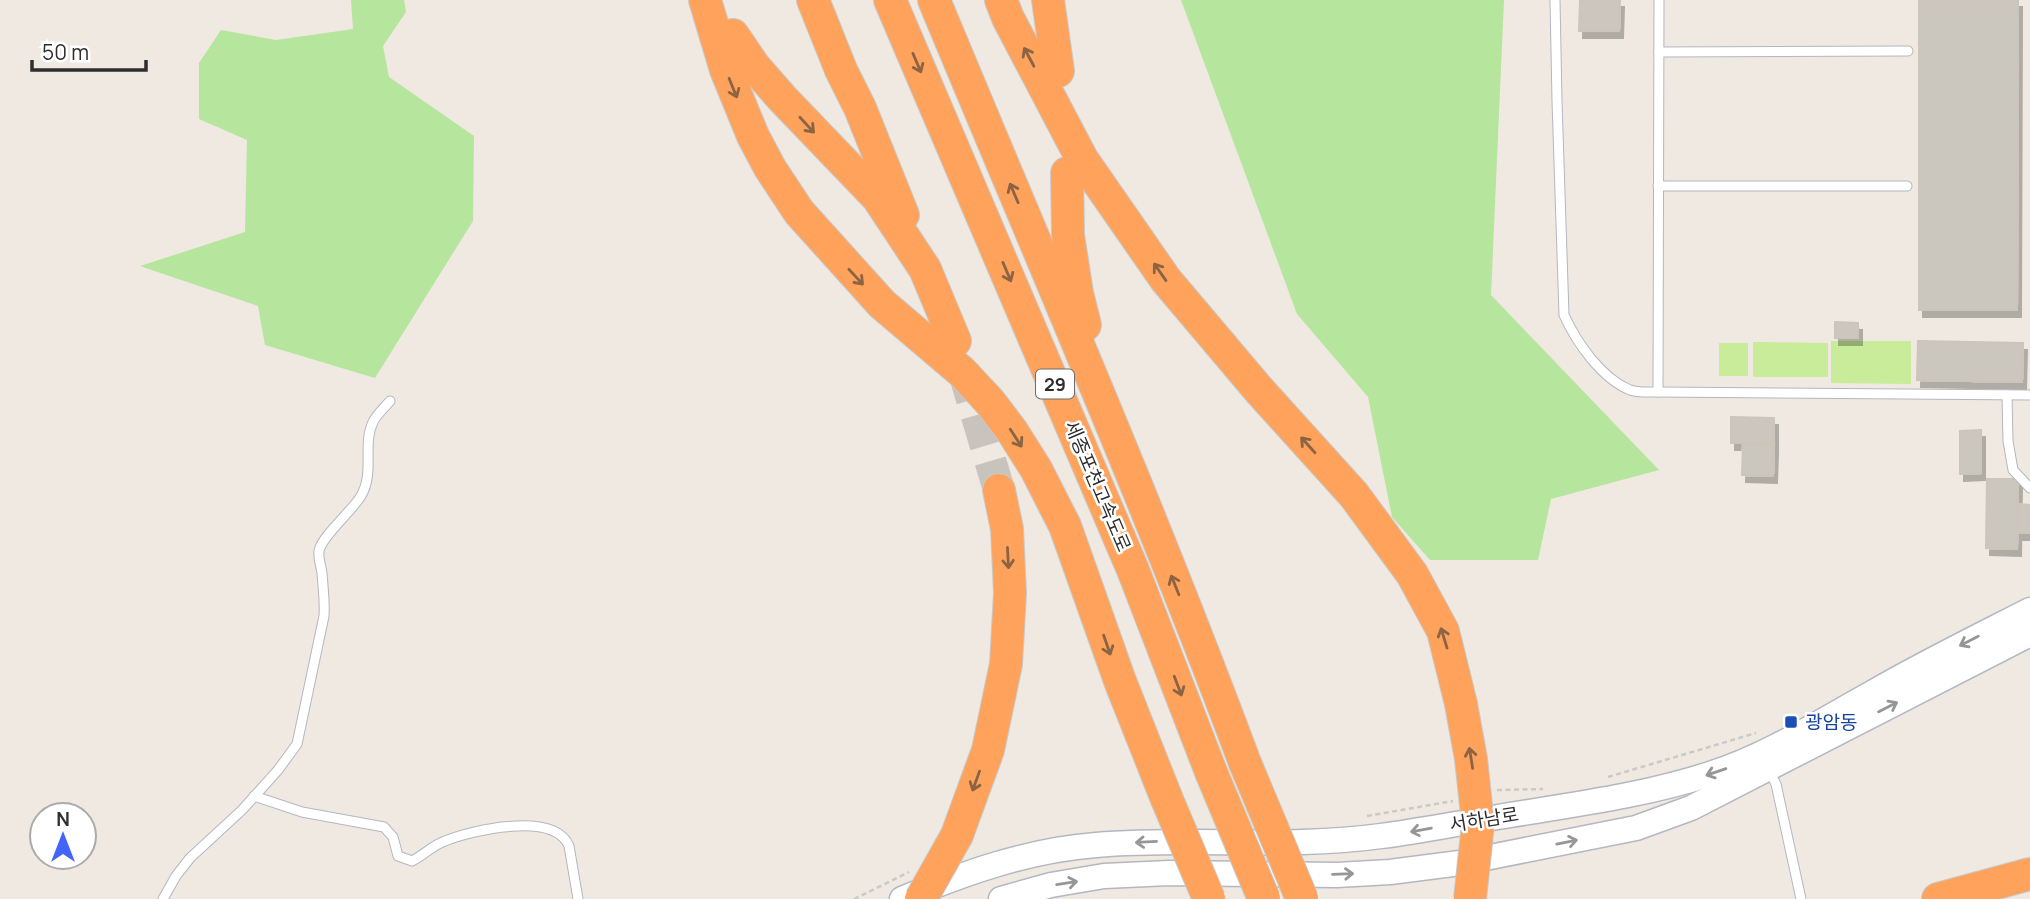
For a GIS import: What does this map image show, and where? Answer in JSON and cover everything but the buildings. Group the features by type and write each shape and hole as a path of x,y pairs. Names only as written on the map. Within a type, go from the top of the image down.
{"highway":[{"path":"705,0 726,70 753,135 770,168 799,212 882,304 962,372 990,402 1036,469 1065,526 1120,681 1209,899"},
{"path":"813,0 955,341"},
{"name":"세종포천고속도로","path":"890,0 1133,570 1211,772 1264,899"},
{"name":"세종포천고속도로","path":"934,0 1302,899"},
{"path":"1048,0 1058,71"},
{"path":"1004,6 1082,159 1166,280 1259,390 1354,495 1412,573 1443,631 1471,759 1478,824 1470,899"},
{"path":"733,35 754,66 782,98 878,198 925,268"},
{"path":"1067,173 1068,235 1077,293 1109,422"},
{"path":"920,899 957,835 988,750 1006,664 1010,593 1007,529 999,490"},
{"path":"1938,899 2030,874"}],"main road":[{"name":"서하남로","path":"1000,899 1051,885 1104,877 1169,873 1337,875 1390,872 1460,863 1636,828 1691,808 1907,673 2030,610"},
{"name":"서하남로","path":"902,899 953,877 1022,858 1093,845 1160,841 1316,842 1379,837 1587,803 1661,788 1764,761 2030,634"}],"lane":[{"path":"1555,0 1564,315 1571,330 1612,381 1633,391 1658,392 2030,396"},
{"path":"1658,392 1659,0"},
{"path":"1659,51 1908,51"},
{"path":"1658,186 1907,186"},
{"path":"2007,395 2008,441 2013,470 2030,488"},
{"path":"163,899 190,858 254,796 291,755 297,744 324,616 325,597 319,550 328,535 362,495 369,471 370,432 374,421 390,401"},
{"path":"1764,761 1776,784 1801,899"},
{"path":"254,796 302,812 384,827 393,837 398,856 412,861 443,841 477,832 522,826 550,830 566,839 569,846 578,899"}],"green space":[{"path":"351,0 404,0 406,12 383,46 389,77 474,136 473,221 375,378 265,345 258,306 140,266 245,232 247,140 199,119 199,63 221,30 276,40 353,29"},
{"path":"1181,0 1504,0 1491,295 1659,470 1551,499 1538,560 1430,560 1392,517 1368,397 1297,314"},
{"path":"1831,341 1911,341 1911,384 1831,383"},
{"path":"1753,342 1828,343 1828,377 1753,377"},
{"path":"1719,343 1748,343 1748,376 1719,376"}],"tunnel":[{"path":"963,369 999,490"}],"place":[{"name":"광암동","path":"1791,722"}]}
